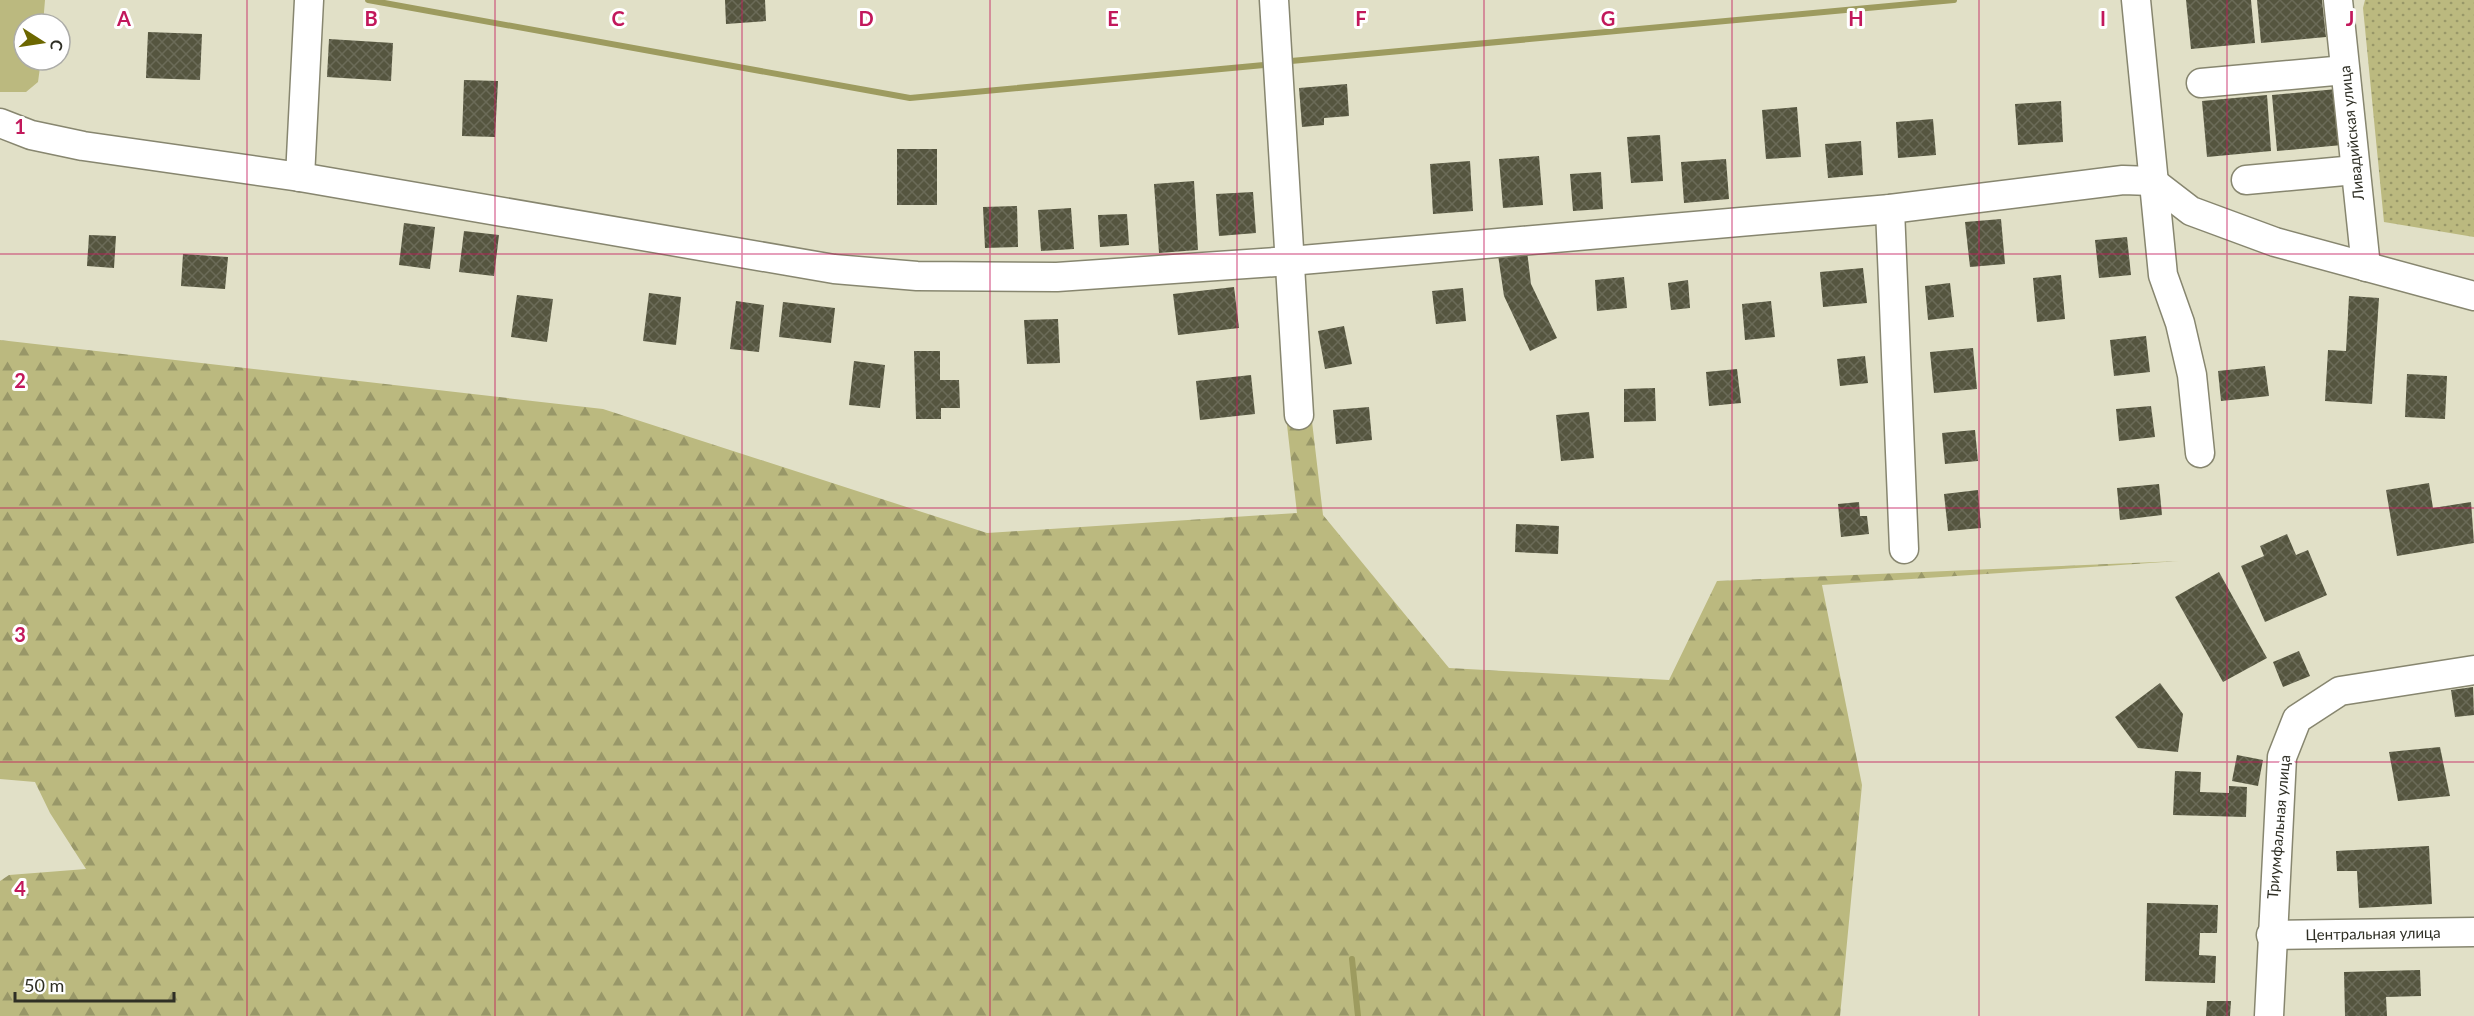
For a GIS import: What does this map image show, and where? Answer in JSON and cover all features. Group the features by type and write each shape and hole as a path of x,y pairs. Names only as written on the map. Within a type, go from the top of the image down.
{"street":[{"path":"1274,0 1299,415"},
{"path":"2136,0 2163,275 2180,323 2192,375 2200,453"},
{"name":"Ливадийская улица","path":"2338,0 2366,267"},
{"path":"300,177 309,3"},
{"path":"2201,83 2345,70"},
{"path":"0,123 31,135 83,146 300,177 834,269 917,276 1057,277 1290,261 1890,209 2123,180 2152,181 2192,211 2275,242 2474,296"},
{"path":"2246,180 2355,170"},
{"path":"1890,209 1904,549"},
{"name":"Триумфальная улица","path":"2269,1016 2271,935 2282,757 2297,719 2340,691 2474,670"},
{"name":"Центральная улица","path":"2271,935 2474,932"}],"green space":[{"path":"0,0 45,0 44,12 12,12 12,72 39,72 38,82 26,92 0,92"},
{"path":"2365,0 2474,0 2474,237 2384,222 2363,8"},
{"path":"0,340 603,409 987,533 1297,513 1286,416 1311,413 1323,515 1449,668 1669,680 1717,581 2179,561 1822,585 1862,785 1840,1016 0,1016 0,881 9,875 86,869 50,813 35,782 0,779"}],"building":[{"path":"725,0 765,0 766,21 726,24"},
{"path":"2186,0 2251,0 2255,43 2191,49"},
{"path":"2257,0 2322,0 2326,37 2261,43"},
{"path":"148,32 202,34 200,80 146,78"},
{"path":"329,39 393,43 391,81 327,77"},
{"path":"464,80 498,81 495,137 462,136"},
{"path":"1347,84 1349,116 1324,118 1324,125 1302,127 1299,88"},
{"path":"2337,89 2342,145 2277,151 2272,95"},
{"path":"2267,95 2271,151 2207,157 2202,101"},
{"path":"2061,101 2063,142 2018,145 2015,104"},
{"path":"1797,107 1801,157 1766,159 1762,110"},
{"path":"1933,119 1936,155 1898,158 1896,122"},
{"path":"1660,135 1663,181 1631,183 1627,137"},
{"path":"1861,141 1863,175 1828,178 1825,144"},
{"path":"897,149 937,149 937,205 897,205"},
{"path":"1539,156 1543,205 1503,208 1499,159"},
{"path":"1726,159 1729,199 1684,203 1681,162"},
{"path":"1470,161 1473,211 1433,214 1430,164"},
{"path":"1601,172 1603,209 1573,211 1570,174"},
{"path":"1194,181 1198,250 1159,253 1154,184"},
{"path":"1253,192 1256,233 1219,236 1216,194"},
{"path":"1017,206 1018,247 985,248 983,207"},
{"path":"1071,208 1074,249 1041,251 1038,210"},
{"path":"1127,214 1129,245 1100,247 1098,215"},
{"path":"2001,219 2005,264 1970,267 1965,222"},
{"path":"404,223 435,227 430,269 399,265"},
{"path":"464,231 499,235 494,276 459,272"},
{"path":"89,235 116,236 114,268 87,266"},
{"path":"2127,237 2131,275 2099,278 2095,240"},
{"path":"1527,251 1531,284 1557,338 1530,351 1504,296 1498,255"},
{"path":"183,254 228,257 225,289 181,286"},
{"path":"1863,268 1867,303 1823,307 1820,272"},
{"path":"2061,275 2065,319 2037,322 2033,278"},
{"path":"1624,277 1627,308 1597,311 1595,280"},
{"path":"1688,280 1690,308 1671,310 1668,283"},
{"path":"1950,283 1954,317 1928,320 1925,286"},
{"path":"1234,287 1239,328 1178,335 1173,294"},
{"path":"1463,288 1466,321 1436,324 1432,291"},
{"path":"649,293 681,297 676,345 643,341"},
{"path":"517,295 553,299 547,342 511,337"},
{"path":"2349,296 2379,298 2372,404 2325,401 2328,350 2346,351"},
{"path":"736,301 764,305 759,352 730,349"},
{"path":"1771,301 1775,337 1745,340 1742,304"},
{"path":"783,302 835,308 831,343 779,337"},
{"path":"1058,319 1060,363 1027,364 1024,320"},
{"path":"1344,326 1352,364 1325,369 1318,331"},
{"path":"2146,336 2150,372 2114,376 2110,340"},
{"path":"1973,348 1977,389 1934,393 1930,352"},
{"path":"914,351 940,351 940,380 959,380 960,408 941,408 941,419 916,419"},
{"path":"1865,356 1868,383 1840,386 1837,359"},
{"path":"854,361 885,365 880,408 849,405"},
{"path":"2265,366 2269,396 2221,401 2218,371"},
{"path":"1737,369 1741,403 1709,406 1706,372"},
{"path":"2407,374 2447,376 2445,419 2405,417"},
{"path":"1251,375 1255,414 1200,420 1196,381"},
{"path":"1655,388 1656,421 1624,422 1624,389"},
{"path":"2151,406 2155,437 2119,441 2116,409"},
{"path":"1369,407 1372,440 1336,444 1333,410"},
{"path":"1589,412 1594,458 1561,461 1556,415"},
{"path":"1975,430 1978,461 1945,464 1942,433"},
{"path":"2429,483 2433,508 2471,502 2474,543 2397,556 2386,490"},
{"path":"2159,484 2162,515 2120,520 2117,488"},
{"path":"1978,490 1981,528 1948,531 1944,494"},
{"path":"1859,502 1860,516 1867,516 1869,534 1841,537 1838,504"},
{"path":"1516,524 1559,526 1558,554 1515,552"},
{"path":"2287,534 2296,555 2308,550 2327,595 2265,622 2241,566 2264,556 2260,546"},
{"path":"2219,572 2267,658 2223,682 2175,597"},
{"path":"2299,651 2310,676 2283,687 2273,662"},
{"path":"2160,683 2183,714 2178,752 2138,748 2115,717"},
{"path":"2473,687 2474,715 2455,717 2451,690"},
{"path":"2440,747 2450,796 2398,801 2389,752"},
{"path":"2237,755 2263,760 2258,786 2232,781"},
{"path":"2175,771 2201,772 2200,792 2229,793 2229,786 2247,787 2246,817 2173,815"},
{"path":"2429,846 2432,904 2359,908 2357,871 2337,871 2336,851"},
{"path":"2147,903 2218,905 2217,933 2200,933 2199,955 2216,956 2215,983 2145,981"},
{"path":"2420,970 2421,996 2386,997 2387,1016 2345,1016 2344,972"},
{"path":"2207,1001 2231,1001 2230,1016 2206,1016"}],"waterway":[{"path":"368,0 910,98 1264,65"},
{"path":"1291,61 1954,0"},
{"path":"1352,959 1358,1016"}]}
